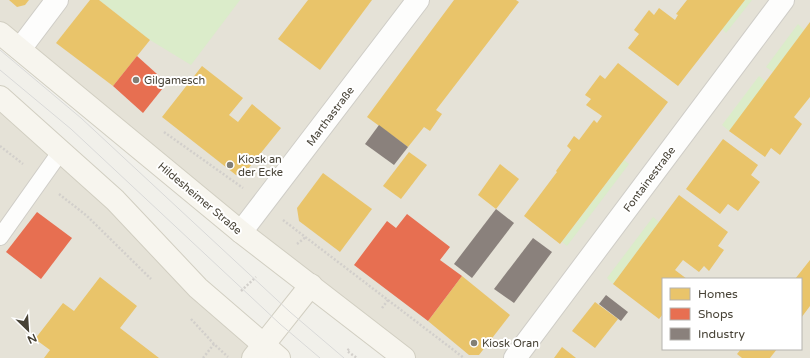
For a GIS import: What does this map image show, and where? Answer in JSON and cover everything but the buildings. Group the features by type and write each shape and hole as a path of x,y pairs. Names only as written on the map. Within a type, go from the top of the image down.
{"main road":[{"name":"Hildesheimer Straße","path":"0,33 241,232 404,358"},
{"path":"0,97 115,200 198,288 265,354 311,285"}],"street":[{"path":"20,49 57,0"},
{"name":"Marthastraße","path":"241,232 418,0"},
{"name":"Fontainestraße","path":"515,358 783,0"}],"lane":[{"path":"0,237 61,151"}],"path":[{"path":"0,146 87,216 154,282"},
{"path":"306,237 464,358"},
{"path":"188,315 214,344 230,358"},
{"path":"203,358 214,344"},
{"path":"348,351 357,358"}],"shaded area":[{"path":"0,0 810,0 810,358 404,358 0,33"},
{"path":"0,111 263,346 253,358 0,358"}],"green space":[{"path":"99,0 240,0 191,65 150,40"},
{"path":"745,0 752,0 726,33 722,29"},
{"path":"798,24 804,30 773,72 766,67"},
{"path":"759,76 766,82 729,131 722,125"},
{"path":"624,160 629,164 567,246 562,242"},
{"path":"653,217 659,222 613,284 607,278"}],"tram line":[{"path":"0,50 81,118 290,312 344,358"},
{"path":"0,70 71,129 280,324 320,358"}],"place":[{"name":"Gilgamesch","path":"136,80"},
{"name":"Kiosk an der Ecke","path":"230,165"},
{"name":"Kiosk Oran","path":"474,343"}]}
